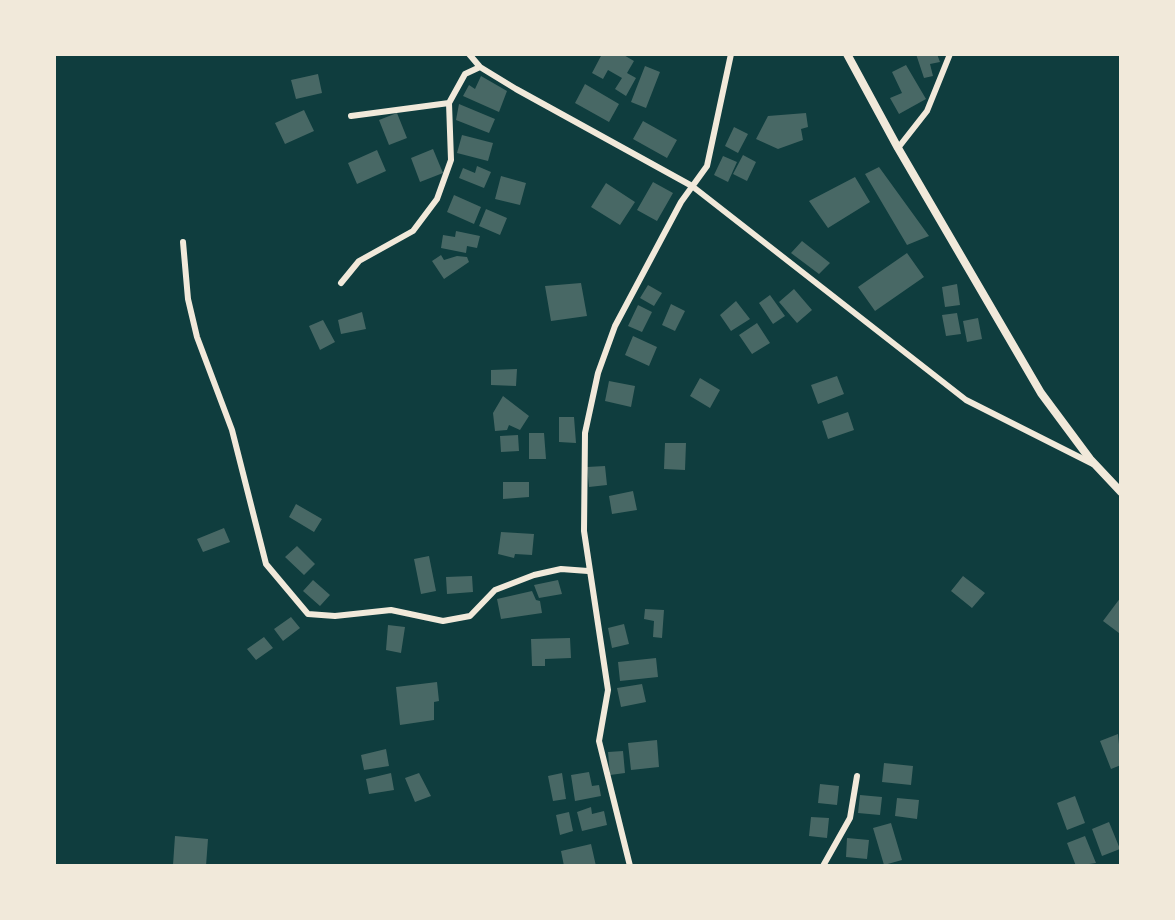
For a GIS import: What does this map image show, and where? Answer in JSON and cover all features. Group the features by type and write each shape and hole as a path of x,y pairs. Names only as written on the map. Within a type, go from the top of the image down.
{"main road":[{"path":"847,54 898,148 1041,393 1096,466 1121,492"}],"street":[{"path":"469,54 480,67 692,186 933,378 966,400 1096,466"},
{"path":"630,866 599,741 608,690 588,571 582,486 584,447 598,373 615,326 692,186 707,166 731,54"},
{"path":"898,148 927,111 950,54"},
{"path":"341,283 359,261 413,231 437,199 451,160 449,103 465,74 480,67"},
{"path":"351,116 449,103"},
{"path":"183,242 188,299 197,337 232,430 266,564 308,614 335,616 391,610 443,621 470,616 495,590 534,575 561,569 588,571"},
{"path":"823,866 850,818 857,776"}],"building":[{"path":"602,54 622,54 634,61 627,73 636,78 626,96 615,89 622,78 608,70 603,79 592,73"},
{"path":"916,54 937,54 940,62 930,64 933,76 924,78"},
{"path":"906,65 926,99 899,114 890,98 902,93 892,72"},
{"path":"645,66 660,72 646,108 631,102"},
{"path":"318,74 322,93 296,99 291,80"},
{"path":"481,76 507,91 499,112 463,96 469,85 475,89"},
{"path":"585,84 619,104 609,122 575,103"},
{"path":"459,104 495,119 489,133 456,120"},
{"path":"304,110 314,131 285,144 275,123"},
{"path":"397,113 407,138 389,145 379,120"},
{"path":"806,113 808,127 801,129 803,140 778,149 756,139 768,116"},
{"path":"643,121 677,140 667,158 633,139"},
{"path":"734,127 748,134 738,153 725,146"},
{"path":"462,135 493,143 488,161 457,153"},
{"path":"433,149 443,173 420,182 411,158"},
{"path":"377,150 386,171 357,184 348,163"},
{"path":"743,155 756,162 747,181 733,174"},
{"path":"723,156 737,162 728,182 714,175"},
{"path":"477,166 491,172 484,188 459,178 463,168 475,173"},
{"path":"879,167 929,236 907,245 865,174"},
{"path":"501,176 526,183 520,205 495,199"},
{"path":"855,177 870,202 828,228 809,201"},
{"path":"653,182 673,193 657,221 637,210"},
{"path":"606,183 635,202 620,225 591,207"},
{"path":"454,195 481,207 474,224 447,212"},
{"path":"486,209 507,218 500,235 479,226"},
{"path":"456,231 480,236 477,248 467,246 466,253 441,248 443,235 455,237"},
{"path":"802,241 830,263 819,274 791,253"},
{"path":"907,253 924,277 875,311 858,287"},
{"path":"441,255 444,260 467,257 469,262 444,279 432,261"},
{"path":"581,283 587,316 551,321 545,286"},
{"path":"957,284 960,305 945,307 942,287"},
{"path":"648,285 662,293 654,306 640,298"},
{"path":"794,289 812,310 797,323 779,302"},
{"path":"770,295 785,316 773,324 759,303"},
{"path":"736,301 750,319 731,331 720,315"},
{"path":"671,304 685,311 675,331 662,325"},
{"path":"638,305 652,312 642,332 628,326"},
{"path":"362,312 366,329 341,334 338,320"},
{"path":"957,313 961,334 946,336 942,315"},
{"path":"978,318 982,339 967,342 963,321"},
{"path":"323,320 335,342 320,350 309,326"},
{"path":"757,323 770,343 752,354 739,335"},
{"path":"633,336 657,347 649,366 625,355"},
{"path":"517,369 516,386 491,385 491,370"},
{"path":"837,376 844,394 818,404 811,385"},
{"path":"700,378 720,390 710,408 690,396"},
{"path":"609,381 635,386 631,407 605,401"},
{"path":"503,396 529,416 520,430 509,425 507,430 495,431 493,413"},
{"path":"848,412 854,430 828,439 822,421"},
{"path":"559,417 574,417 576,443 559,442"},
{"path":"529,433 544,433 546,459 529,459"},
{"path":"518,435 519,451 501,452 500,436"},
{"path":"665,443 686,443 685,470 664,469"},
{"path":"605,466 607,485 589,487 587,467"},
{"path":"503,482 529,482 529,497 503,499"},
{"path":"633,491 637,510 612,514 609,496"},
{"path":"296,504 322,519 314,532 289,517"},
{"path":"224,528 230,542 203,552 197,539"},
{"path":"501,532 534,534 532,555 515,554 514,558 498,554"},
{"path":"297,546 315,564 304,575 285,557"},
{"path":"429,556 436,591 421,594 414,559"},
{"path":"472,576 473,592 447,594 446,577"},
{"path":"963,576 985,593 972,608 951,591"},
{"path":"313,580 330,595 320,606 303,591"},
{"path":"558,580 562,594 539,598 534,585"},
{"path":"532,591 536,600 540,601 542,613 501,619 497,599"},
{"path":"1121,597 1121,630 1119,633 1103,621"},
{"path":"645,609 664,610 662,638 653,637 654,621 644,619"},
{"path":"291,617 300,628 283,641 274,629"},
{"path":"624,624 629,644 612,648 608,628"},
{"path":"388,625 405,627 401,653 386,650"},
{"path":"264,637 273,648 256,660 247,649"},
{"path":"570,638 571,658 545,659 545,666 532,666 531,639"},
{"path":"656,658 658,677 620,681 618,662"},
{"path":"437,682 439,701 434,702 434,720 400,725 396,687"},
{"path":"642,684 646,702 621,707 617,688"},
{"path":"1118,734 1121,765 1111,769 1100,741"},
{"path":"657,740 659,767 631,770 628,743"},
{"path":"386,749 389,766 364,770 361,755"},
{"path":"623,751 625,773 610,775 608,752"},
{"path":"884,763 913,766 911,785 882,782"},
{"path":"589,772 592,786 599,785 601,796 575,801 571,775"},
{"path":"391,773 394,790 369,794 366,779"},
{"path":"419,773 431,796 415,802 405,778"},
{"path":"562,773 566,799 553,801 548,776"},
{"path":"820,784 839,786 837,805 818,803"},
{"path":"860,795 882,797 880,815 858,813"},
{"path":"1075,796 1085,823 1067,830 1057,803"},
{"path":"897,798 919,800 917,819 895,816"},
{"path":"591,807 592,814 604,811 607,825 582,831 577,812"},
{"path":"569,812 573,831 560,835 556,815"},
{"path":"811,817 829,818 827,838 809,836"},
{"path":"1109,822 1120,849 1102,856 1092,829"},
{"path":"891,823 902,860 884,865 873,828"},
{"path":"175,836 208,839 206,866 173,865"},
{"path":"1085,836 1096,863 1076,866 1067,843"},
{"path":"847,838 869,840 867,859 846,857"},
{"path":"591,844 596,866 564,866 561,851"}]}
